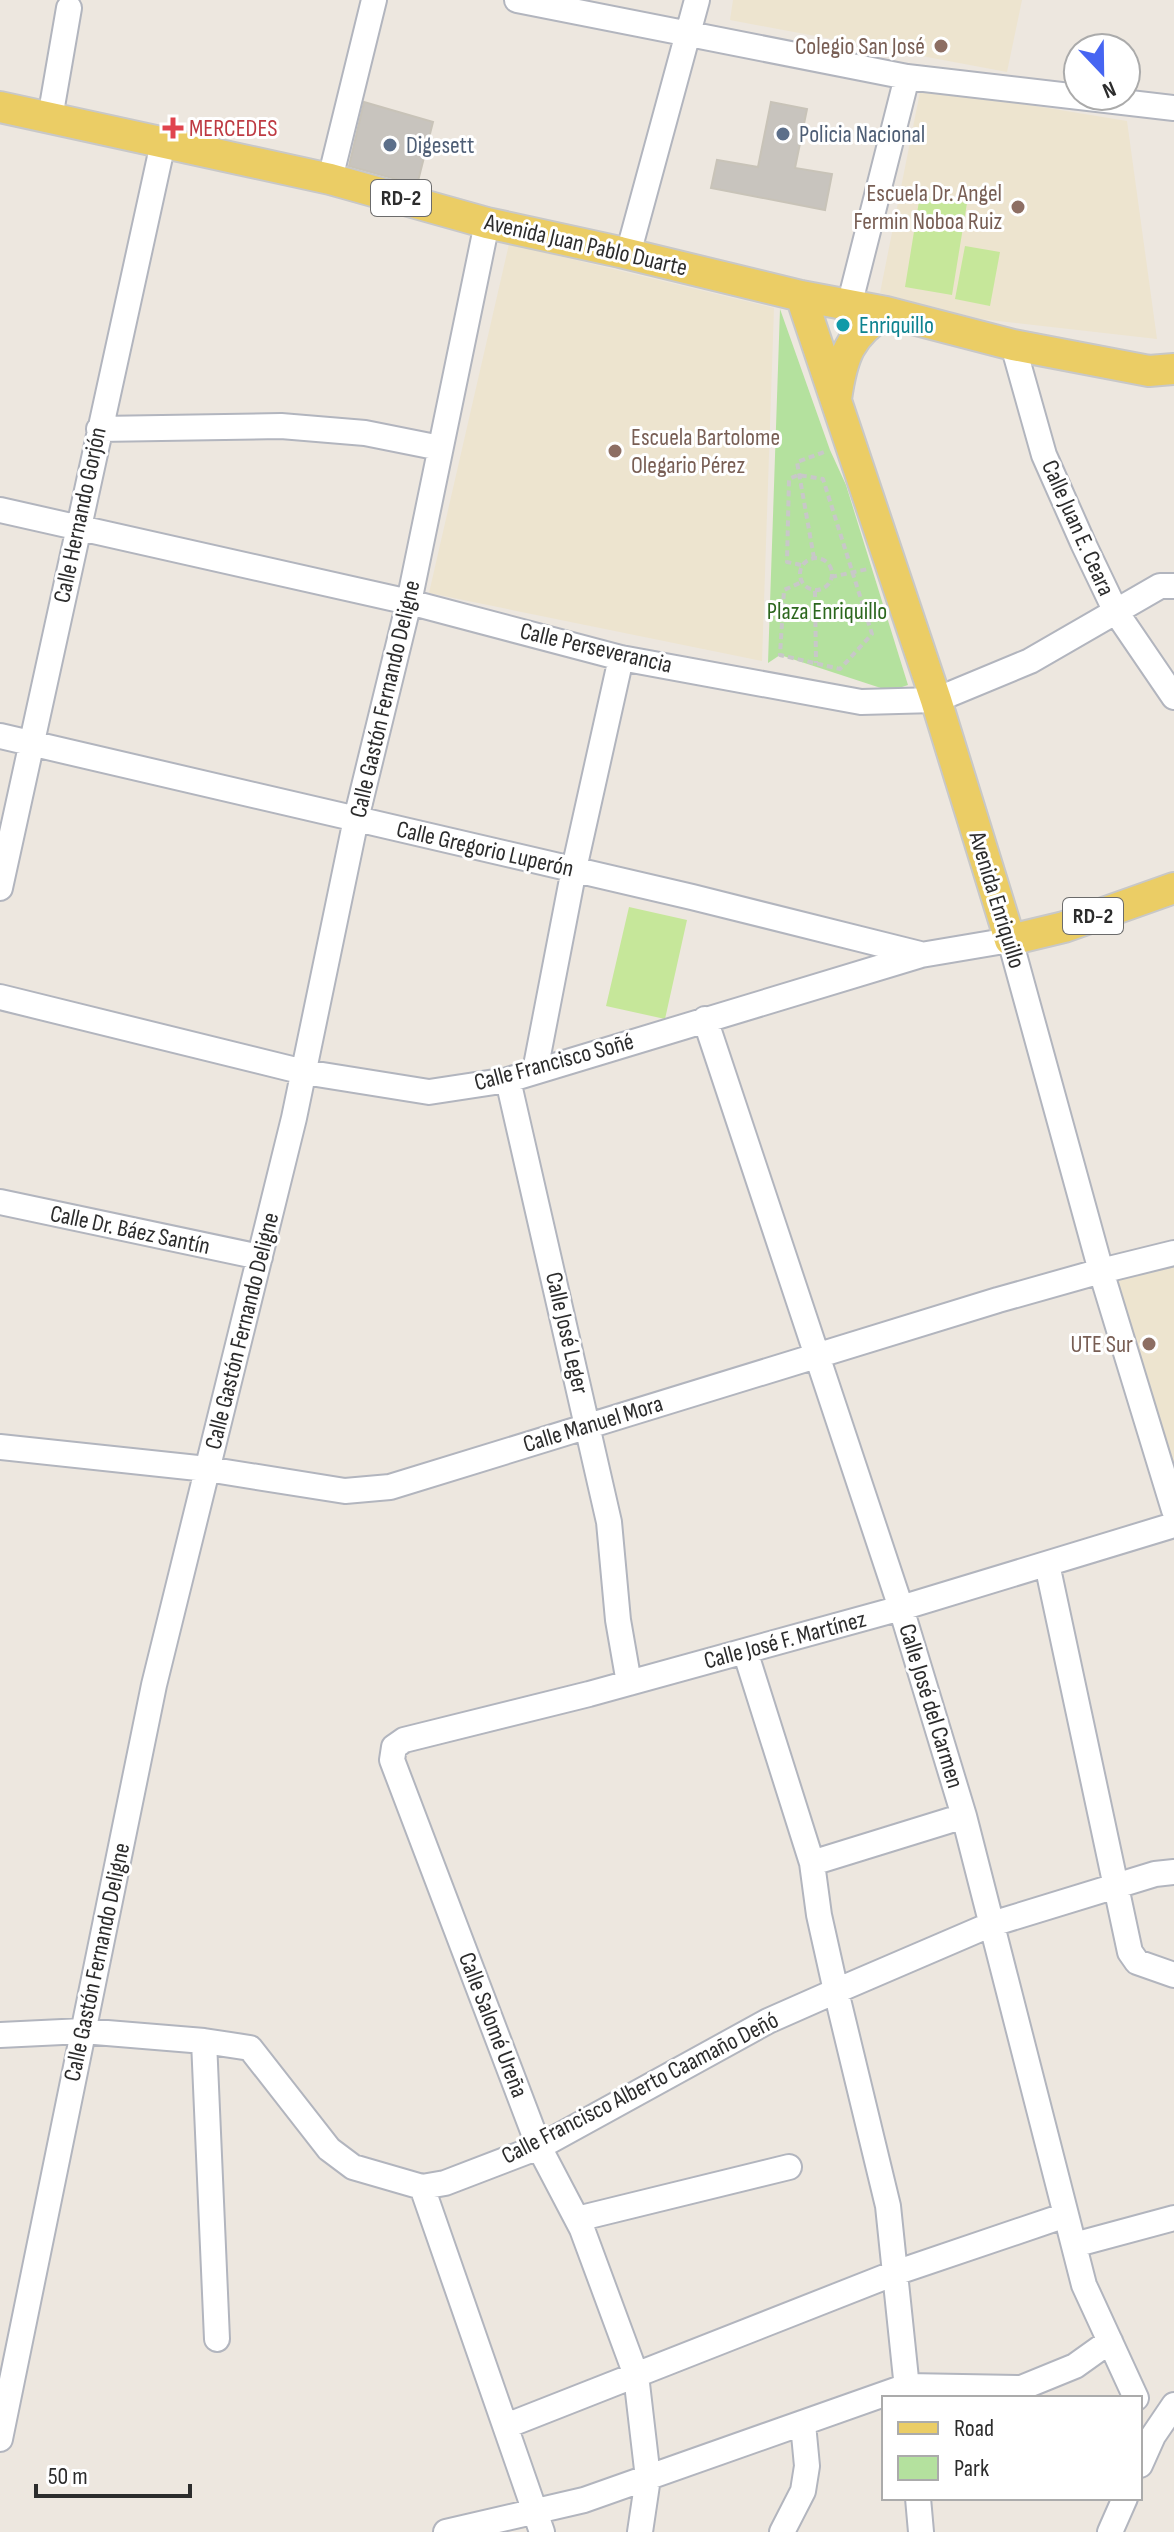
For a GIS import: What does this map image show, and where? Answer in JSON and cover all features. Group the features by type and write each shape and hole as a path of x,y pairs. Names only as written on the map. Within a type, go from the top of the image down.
{"main road":[{"name":"Avenida Juan Pablo Duarte","path":"0,107 330,179 487,223 801,296 886,312 1013,345 1149,371 1174,369"},
{"name":"Avenida Enriquillo","path":"801,296 936,700 1010,940"},
{"path":"835,399 846,353 859,332 886,312"},
{"name":"RD-2","path":"1010,940 1064,927 1174,888"}],"street":[{"path":"330,179 374,0"},
{"path":"517,0 907,77 1174,108"},
{"path":"628,254 697,0"},
{"path":"50,118 69,8"},
{"path":"849,306 907,77"},
{"name":"Calle Hernando Gorjón","path":"0,888 163,143"},
{"name":"Calle Gastón Fernando Deligne","path":"0,2439 154,1685 304,1072 356,819 409,602 487,223"},
{"name":"Calle Juan E. Ceara","path":"1013,345 1044,455 1116,612 1174,697"},
{"path":"99,429 281,426 365,433 440,448"},
{"name":"Calle Perseverancia","path":"0,510 409,602 621,658 861,702 936,700 1030,661 1160,586 1174,586"},
{"path":"535,1071 574,869 621,658"},
{"name":"Calle Gregorio Luperón","path":"0,736 574,869 921,955"},
{"name":"Calle Francisco Soñé","path":"0,997 304,1072 429,1092 508,1080 921,955 1010,940"},
{"name":"Avenida Enriquillo","path":"1010,940 1101,1271 1174,1510"},
{"name":"Calle José del Carmen","path":"705,1019 901,1608 964,1816 1084,2285 1135,2396"},
{"name":"Calle José Leger","path":"508,1080 609,1522 618,1620 629,1683"},
{"name":"Calle Dr. Báez Santín","path":"0,1202 260,1257"},
{"name":"Calle Manuel Mora","path":"0,1447 207,1469 345,1491 390,1487 816,1356 1101,1271 1174,1253"},
{"name":"Calle José F. Martínez","path":"394,1747 404,1740 629,1683 901,1608 1174,1525"},
{"path":"1047,1564 1130,1952 1137,1962 1174,1975"},
{"path":"745,1651 812,1863 819,1915 888,2206 908,2392 1021,2388 1075,2366 1110,2341"},
{"name":"Calle Salomé Ureña","path":"394,1747 392,1760 539,2147 577,2219 636,2375 648,2478 640,2532"},
{"path":"812,1863 964,1816"},
{"name":"Calle Francisco Alberto Caamaño Deñó","path":"422,2187 445,2183 539,2147 768,2021 992,1924 1155,1874 1174,1872"},
{"path":"0,2035 83,2031 250,2048 329,2149 353,2167 422,2187 539,2522"},
{"path":"204,2041 217,2339"},
{"path":"577,2219 789,2167"},
{"path":"506,2426 895,2273 1066,2215"},
{"path":"1074,2245 1174,2218"},
{"path":"446,2532 539,2522 584,2500 882,2400"},
{"path":"1142,2461 1153,2436 1174,2405"},
{"path":"1142,2411 1153,2436"},
{"path":"782,2532 803,2491 807,2466 803,2424"},
{"path":"918,2500 921,2532"},
{"path":"1110,2532 1124,2500"}],"path":[{"path":"814,558 797,462 830,450"},
{"path":"801,565 802,582 808,590 815,591 827,585 831,577 827,561 814,558 801,565 787,562 789,479 798,475 823,479 872,634 840,669 780,655 784,590 802,582"},
{"path":"831,577 868,569"},
{"path":"815,591 816,663"}],"shaded area":[{"name":"Colegio San José","path":"733,0 1022,0 1007,72 730,20"},
{"name":"Escuela Dr. Angel Fermin Noboa Ruiz","path":"921,87 1127,121 1157,339 981,319 880,293"},
{"name":"Escuela Bartolome Olegario Pérez","path":"509,244 774,308 762,661 429,593"},
{"name":"UTE Sur","path":"1174,1253 1174,1510 1101,1271"}],"green space":[{"path":"920,195 967,203 952,295 905,287"},
{"path":"965,246 1000,252 990,306 955,299"},
{"name":"Plaza Enriquillo","path":"780,309 830,450 846,485 908,685 890,691 780,655 768,663"},
{"path":"629,907 687,920 665,1019 606,1006"}],"building":[{"name":"Digesett","path":"364,102 433,122 417,185 349,166"},
{"name":"Policia Nacional","path":"771,102 807,109 795,168 832,174 825,210 711,188 717,160 758,167"}],"place":[{"name":"Colegio San José","path":"941,46"},
{"name":"MERCEDES","path":"173,128"},
{"name":"Policia Nacional","path":"783,134"},
{"name":"Digesett","path":"390,145"},
{"name":"Escuela Dr. Angel Fermin Noboa Ruiz","path":"1018,207"},
{"name":"Enriquillo","path":"843,325"},
{"name":"Escuela Bartolome Olegario Pérez","path":"615,451"},
{"name":"UTE Sur","path":"1149,1344"}]}
